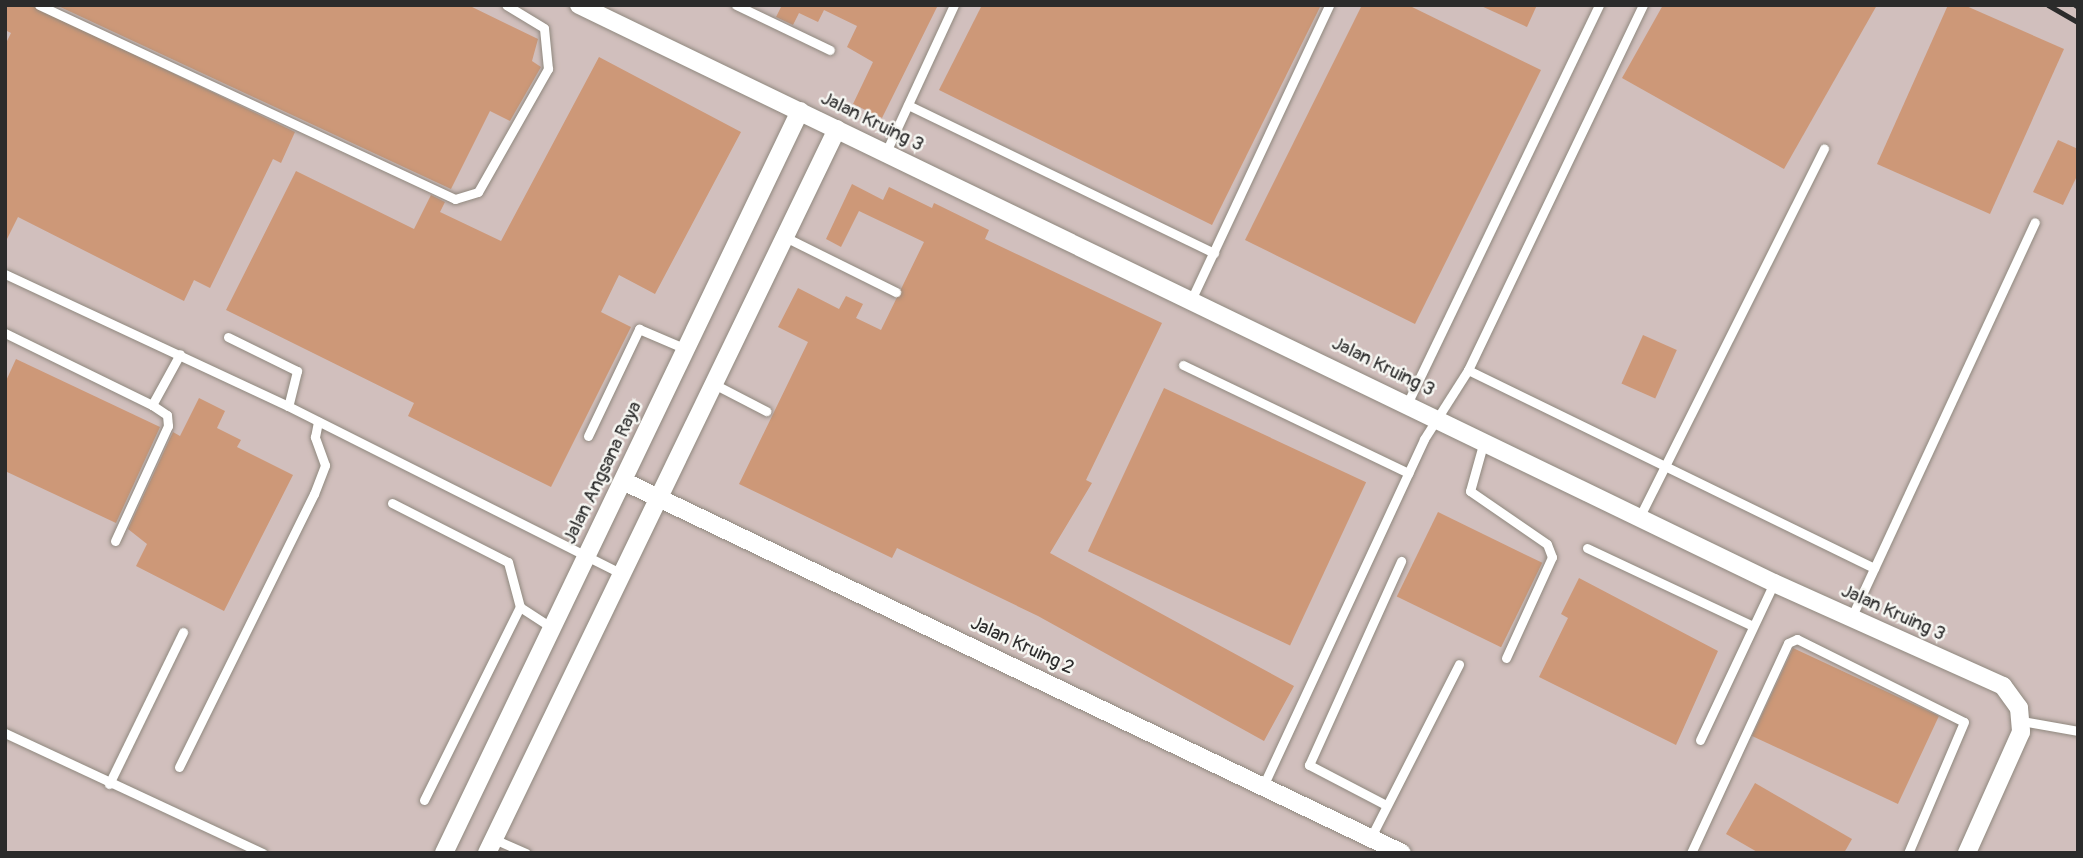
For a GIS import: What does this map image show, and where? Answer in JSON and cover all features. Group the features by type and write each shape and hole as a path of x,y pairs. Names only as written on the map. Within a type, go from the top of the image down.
{"street":[{"name":"Jalan Kruing 3","path":"586,7 1485,439 1774,583 2003,686 2022,721"},
{"name":"Jalan Angsana Raya","path":"444,853 800,111"},
{"path":"490,846 837,129"},
{"name":"Jalan Kruing 2","path":"623,481 1264,784 1402,853"},
{"path":"1967,853 2013,756 2022,721"}],"lane":[{"path":"39,5 456,199 478,192 548,69 544,28 506,5"},
{"path":"736,5 830,50"},
{"path":"886,152 954,5"},
{"path":"1192,298 1329,5"},
{"path":"1408,402 1599,5"},
{"path":"1264,784 1408,474 1437,416 1468,370 1643,5"},
{"path":"908,105 1214,253"},
{"path":"1640,516 1824,149"},
{"path":"1852,616 2035,222"},
{"path":"785,237 896,292"},
{"path":"5,274 288,406 622,575"},
{"path":"588,436 639,329 686,349"},
{"path":"5,333 152,405 167,415 168,426 115,541"},
{"path":"228,337 297,371 288,406"},
{"path":"152,405 180,354"},
{"path":"1183,365 1408,474"},
{"path":"1468,370 1664,468 1874,568"},
{"path":"714,384 766,411"},
{"path":"179,767 314,494 325,465 315,437 318,421"},
{"path":"1485,439 1470,491 1547,544 1552,557 1506,658"},
{"path":"392,503 508,562 520,607 424,800"},
{"path":"1587,548 1753,626"},
{"path":"1386,804 1309,765 1401,561"},
{"path":"1700,740 1774,583"},
{"path":"520,607 552,628"},
{"path":"109,784 183,632"},
{"path":"1691,853 1788,643 1797,639 1964,722 1908,853"},
{"path":"1371,837 1459,664"},
{"path":"2022,721 2078,731"},
{"path":"5,733 109,784 262,853"},
{"path":"490,846 526,853"}],"shaded area":[{"path":"5,5 2078,5 2078,853 5,853"}],"building":[{"path":"5,5 32,5 295,132 281,163 273,159 210,288 194,280 184,301 18,217 5,243 5,45 11,33 5,30"},
{"path":"56,5 468,5 538,39 532,61 541,67 510,121 490,111 451,189"},
{"path":"782,5 938,5 882,118 853,104 873,62 847,47 857,26 824,10 818,22 799,13 793,25 776,17"},
{"path":"982,5 1321,5 1212,225 939,90"},
{"path":"1362,5 1408,5 1541,70 1415,324 1245,240"},
{"path":"1479,5 1537,5 1527,27"},
{"path":"1663,5 1877,5 1784,169 1622,78"},
{"path":"1948,5 1964,5 2064,49 1990,214 1877,164"},
{"path":"599,57 741,132 655,294 619,275 601,312 631,327 551,487 408,416 414,403 226,310 296,171 414,229 431,195 445,202 440,212 501,241"},
{"path":"2058,140 2078,149 2078,174 2063,205 2033,192"},
{"path":"852,184 883,200 889,187 932,208 934,203 989,230 985,239 1162,323 1086,480 1092,483 1050,553 1294,686 1264,741 1038,616 897,548 892,558 739,484 808,342 778,327 798,288 839,309 846,296 863,304 856,318 881,330 924,242 859,211 841,247 826,239"},
{"path":"1643,335 1677,350 1655,398 1621,383"},
{"path":"16,359 160,427 116,523 5,471 5,383"},
{"path":"1164,388 1366,482 1290,645 1088,551"},
{"path":"199,398 225,411 217,428 241,440 237,447 293,475 224,611 136,566 147,544 128,529 173,432 180,436"},
{"path":"1438,512 1542,563 1501,647 1397,596"},
{"path":"1579,578 1718,651 1676,745 1539,677 1568,618 1561,614"},
{"path":"1793,648 1939,716 1898,804 1752,736"},
{"path":"1755,783 1852,839 1844,853 1759,853 1726,834"}],"railway":[{"path":"2048,5 2078,22"}]}
